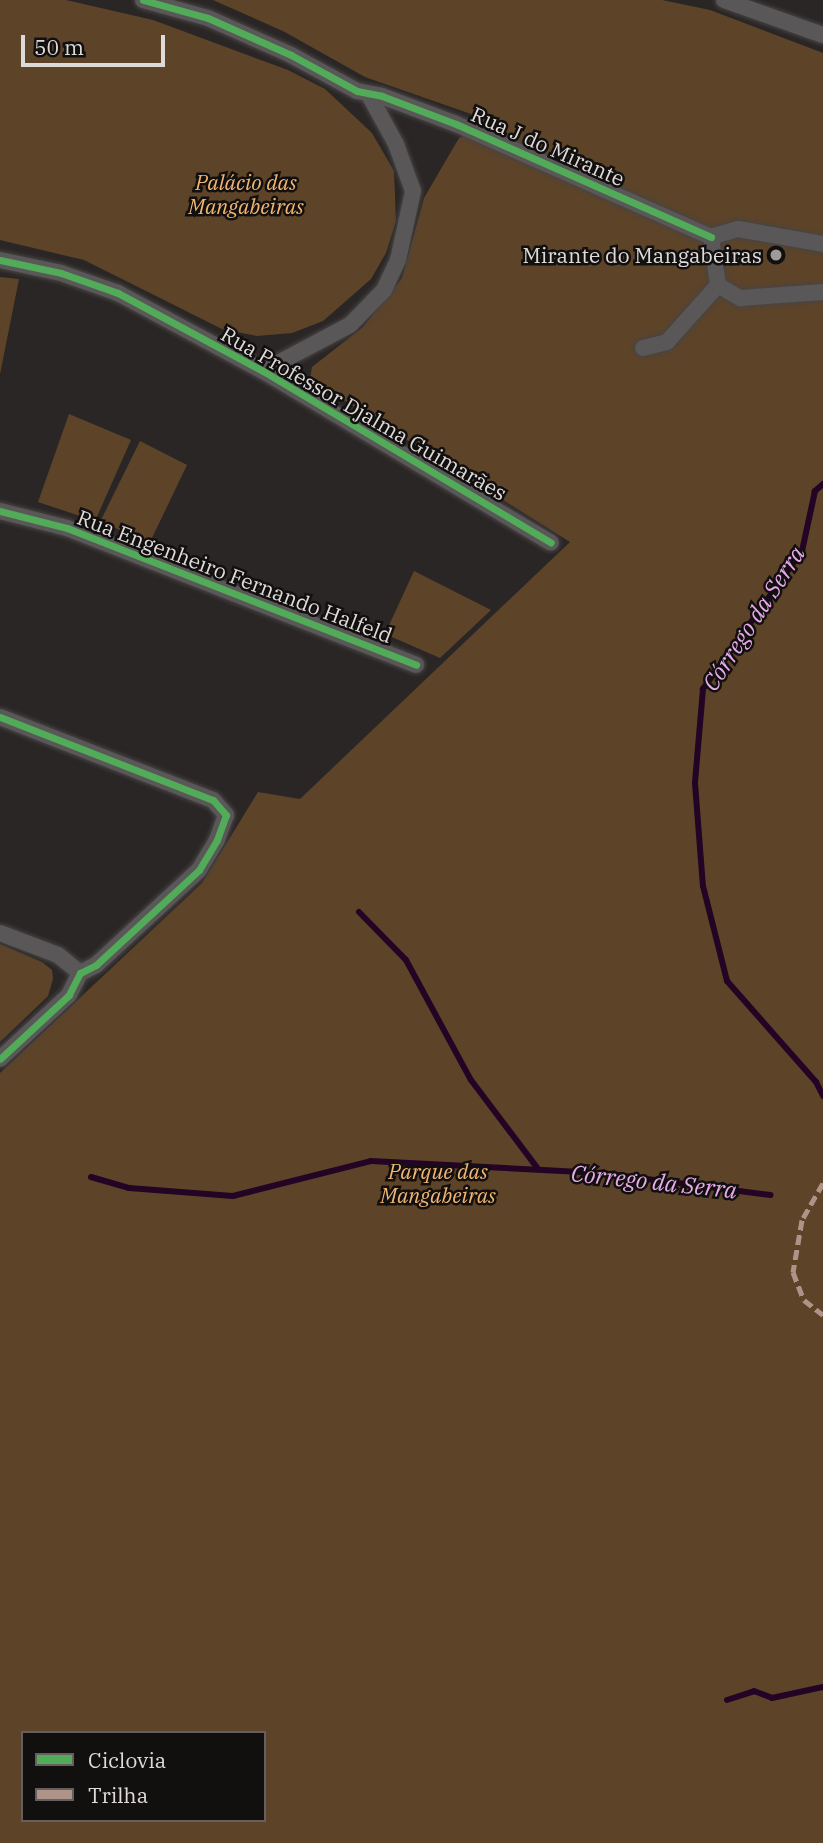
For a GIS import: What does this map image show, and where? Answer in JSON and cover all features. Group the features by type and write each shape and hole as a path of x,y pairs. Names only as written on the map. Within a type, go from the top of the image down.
{"street":[{"name":"Rua J do Mirante","path":"143,0 208,18 369,95 456,124 711,237"},
{"path":"724,0 823,35"},
{"path":"263,371 350,325 383,290 398,260 413,191 396,144 369,95"},
{"path":"718,285 711,237 738,229 823,244"},
{"name":"Rua Professor Djalma Guimarães","path":"0,260 61,273 118,293 263,371 551,543"},
{"path":"718,285 740,298 823,292"},
{"path":"643,348 667,342 718,285"},
{"name":"Rua Engenheiro Fernando Halfeld","path":"0,511 67,528 416,665"},
{"path":"0,717 213,800 226,814 217,840 199,870 96,965 80,974 69,995 0,1059"},
{"path":"0,933 58,955 80,974"}],"green space":[{"name":"Palácio das Mangabeiras","path":"0,0 66,0 153,20 288,70 325,89 372,133 394,171 396,221 386,253 371,279 323,321 292,333 257,336 222,329 84,260 0,240"},
{"name":"Parque das Mangabeiras","path":"213,0 662,0 710,10 823,53 823,1843 0,1843 0,1073 202,883 258,792 300,799 570,542 310,379 312,367 363,327 402,278 424,198 459,138 473,131 475,123 471,114 365,77 283,31"},
{"path":"0,277 19,279 0,374"},
{"path":"69,414 131,440 95,521 38,502"},
{"path":"140,441 187,465 150,542 100,522"},
{"path":"414,571 491,610 440,658 385,634"},
{"path":"0,944 42,962 52,970 53,979 48,996 0,1042"}],"waterway":[{"name":"Córrego da Serra","path":"823,484 815,491 802,551 703,689 695,783 703,886 727,981 816,1082 823,1096"},
{"name":"Córrego da Serra","path":"359,912 406,960 471,1080 538,1169"},
{"name":"Córrego da Serra","path":"91,1177 129,1188 233,1196 371,1161 601,1173 771,1195"},
{"name":"Córrego da Serra","path":"727,1700 754,1691 772,1698 823,1687"}],"marked path":[{"path":"823,1183 802,1220 793,1272 804,1300 823,1315"}],"cycle path":[{"path":"143,0 208,18 291,55 357,91 382,96 456,124 711,237"},
{"path":"0,260 61,273 118,293 263,371 551,543"},
{"path":"0,511 67,528 416,665"},
{"path":"0,717 213,800 226,815 217,840 199,870 96,965 80,973 69,995 0,1059"}],"place":[{"name":"Mirante do Mangabeiras","path":"776,255"}]}
